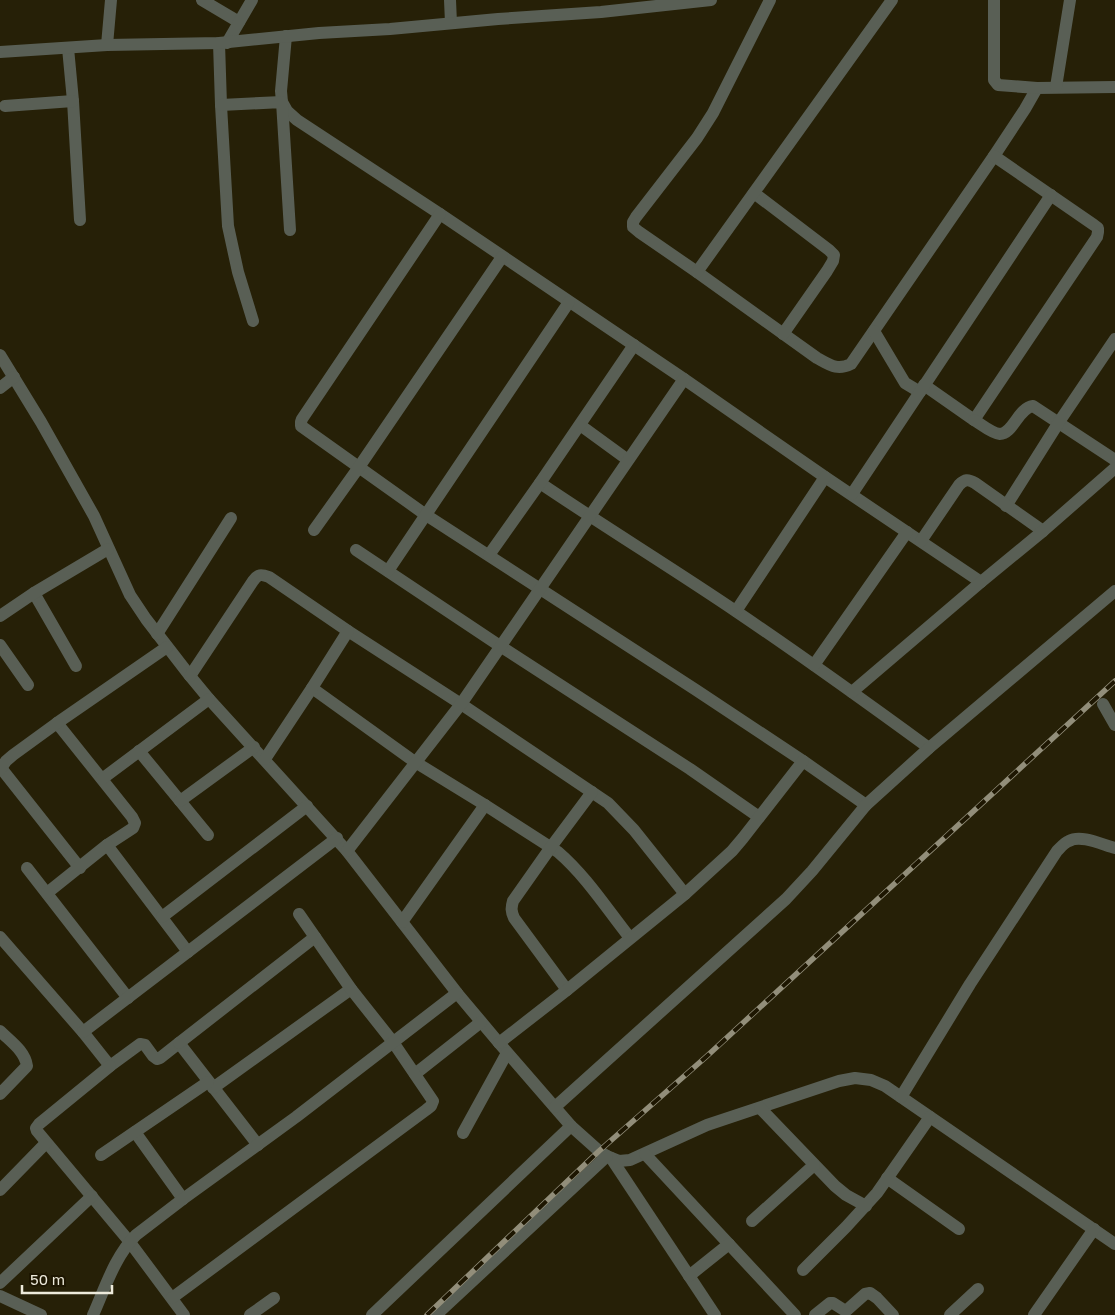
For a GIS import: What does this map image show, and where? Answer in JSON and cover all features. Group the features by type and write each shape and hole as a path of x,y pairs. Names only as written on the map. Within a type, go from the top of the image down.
{"street":[{"path":"107,45 111,0"},
{"path":"202,0 239,22"},
{"path":"252,0 239,22 223,43 220,105 228,226 238,272 253,321"},
{"path":"450,0 451,23"},
{"path":"0,52 107,45 223,43 319,33 601,12 711,0"},
{"path":"770,0 713,113 697,138 633,222 633,227 831,366 843,368 851,364 994,156 1037,88"},
{"path":"697,272 892,0"},
{"path":"994,0 994,80 998,85 1037,88 1115,87"},
{"path":"1056,87 1070,0"},
{"path":"286,36 281,92 290,230"},
{"path":"68,48 80,220"},
{"path":"5,106 73,101"},
{"path":"220,105 282,102"},
{"path":"282,102 287,111 297,120 634,345 981,582"},
{"path":"974,420 1097,237 1098,232 1098,228 1094,225 994,156"},
{"path":"754,193 834,255 830,266 783,334"},
{"path":"852,494 1051,195"},
{"path":"440,214 301,422 302,426 426,515 696,690 866,805"},
{"path":"314,530 502,257"},
{"path":"388,571 569,302"},
{"path":"874,330 902,378 910,386 922,389 994,432 1000,434 1005,432 1028,406 1033,406 1115,460"},
{"path":"1006,506 1059,422 1115,339"},
{"path":"489,555 634,345"},
{"path":"0,355 41,422 94,516 130,595 157,634 209,699 337,838 481,1022 571,1126 598,1151 619,1161 630,1160 707,1125 839,1081 855,1078 871,1080 885,1086 1115,1244"},
{"path":"0,388 14,377"},
{"path":"347,851 460,704 684,379"},
{"path":"580,425 628,460"},
{"path":"852,692 1115,468"},
{"path":"736,611 825,477"},
{"path":"921,541 964,480 976,483 1043,531"},
{"path":"540,483 736,611 929,748"},
{"path":"157,634 231,518"},
{"path":"814,665 907,532"},
{"path":"0,616 34,593 108,549"},
{"path":"356,550 690,769 759,817"},
{"path":"190,676 257,576 269,577 608,803 629,824 685,894"},
{"path":"555,1108 786,899 812,871 866,805 929,748 1115,591"},
{"path":"34,593 76,666"},
{"path":"264,759 348,631"},
{"path":"0,645 28,685"},
{"path":"80,868 0,769 12,755 57,722 168,647"},
{"path":"312,688 415,762 551,847 569,861 630,938"},
{"path":"102,779 209,699"},
{"path":"1103,704 1115,725"},
{"path":"47,893 133,828 135,823 57,722"},
{"path":"180,801 254,747"},
{"path":"139,751 208,835"},
{"path":"499,1043 568,990 685,894 732,851 803,761"},
{"path":"568,990 512,913 511,908 551,847 592,792"},
{"path":"402,922 485,805"},
{"path":"162,918 307,806"},
{"path":"83,1032 337,838"},
{"path":"901,1097 970,984 1057,851 1071,839 1078,838 1115,848"},
{"path":"107,846 188,952"},
{"path":"27,868 128,998"},
{"path":"172,1298 431,1106 433,1101 393,1042 351,989 299,914"},
{"path":"0,937 83,1032 110,1066"},
{"path":"184,1315 129,1241 46,1143 36,1128 110,1066 140,1044 145,1045 157,1059 160,1058 315,937"},
{"path":"101,1155 211,1085 351,989"},
{"path":"93,1315 116,1263 129,1241 136,1234 258,1145 457,993"},
{"path":"415,1074 481,1022"},
{"path":"0,1031 26,1058 27,1066 0,1094"},
{"path":"179,1043 258,1145"},
{"path":"463,1133 508,1053"},
{"path":"760,1108 814,1165 846,1194 866,1206"},
{"path":"803,1270 866,1206 930,1117"},
{"path":"372,1315 571,1126"},
{"path":"135,1132 183,1199"},
{"path":"0,1190 46,1143"},
{"path":"645,1154 795,1315"},
{"path":"609,1157 715,1315"},
{"path":"436,1315 609,1157"},
{"path":"752,1221 814,1165"},
{"path":"887,1178 959,1229"},
{"path":"0,1283 92,1196"},
{"path":"1034,1315 1094,1229"},
{"path":"689,1276 729,1244"},
{"path":"950,1315 978,1289"},
{"path":"815,1315 830,1303 847,1310 865,1294 870,1293 893,1315"},
{"path":"0,1296 41,1315"},
{"path":"250,1315 274,1298"}],"railway":[{"path":"427,1315 599,1151 707,1056 1115,681"}]}
